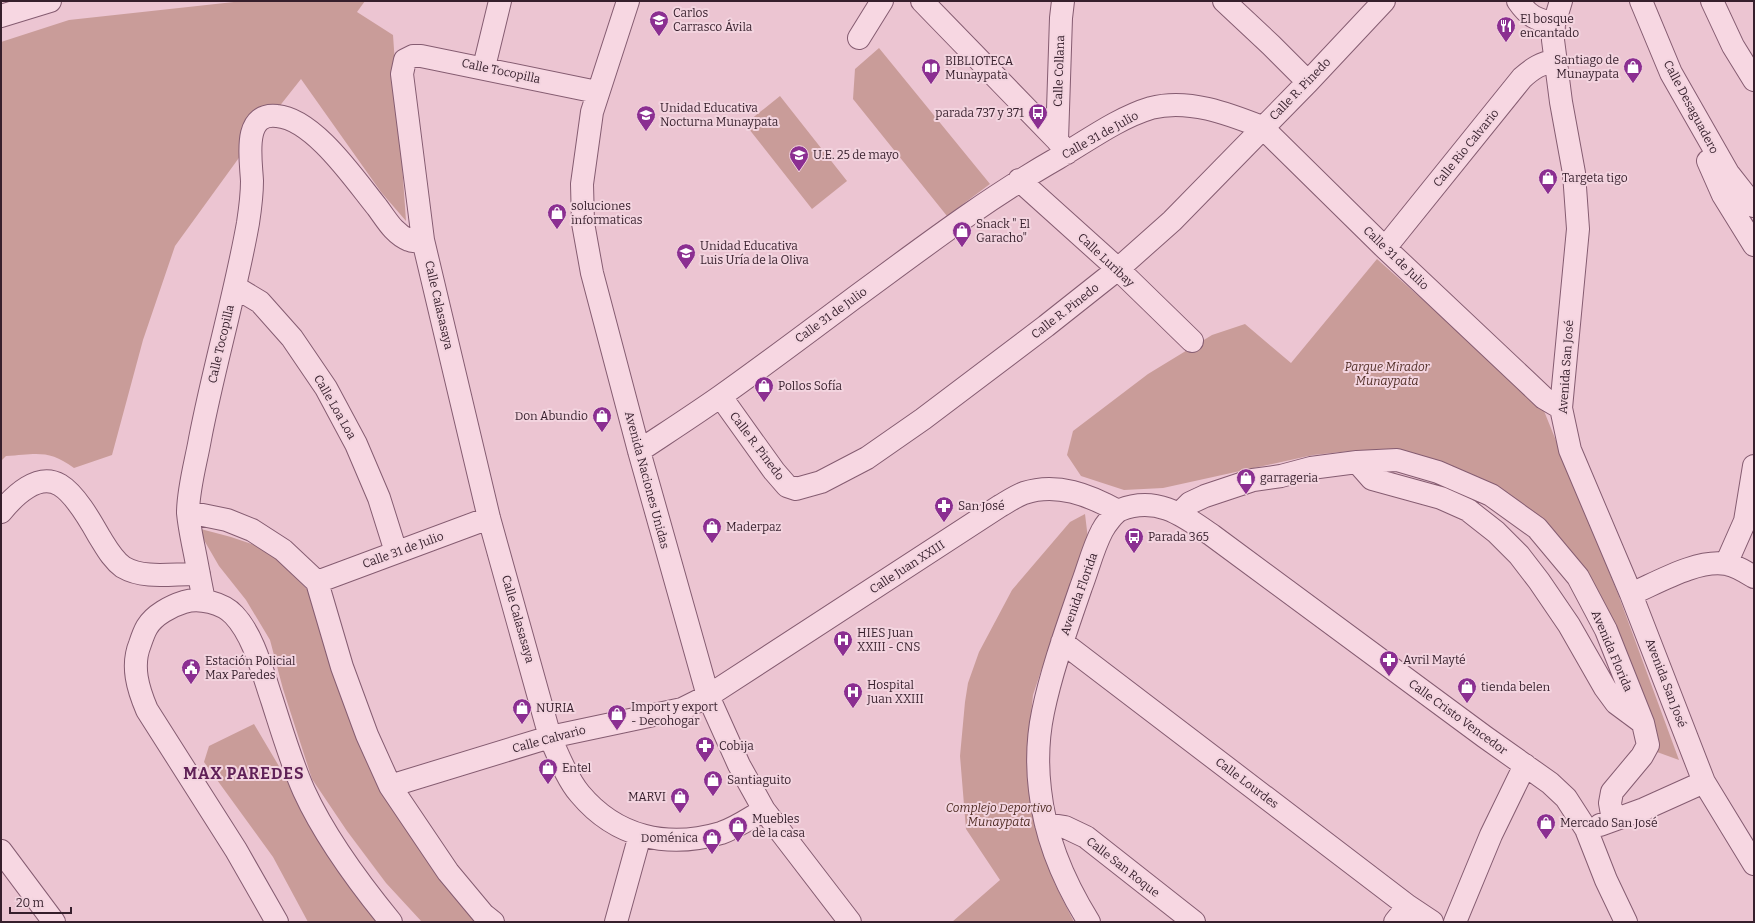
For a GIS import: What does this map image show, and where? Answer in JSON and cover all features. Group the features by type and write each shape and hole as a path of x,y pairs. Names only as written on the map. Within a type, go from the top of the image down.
{"street":[{"path":"1,16 50,1"},
{"path":"484,67 500,1"},
{"name":"Avenida Naciones Unidas","path":"628,1 592,112 582,184 583,223 592,273 639,451 708,696 739,765 764,810 850,922"},
{"path":"859,38 882,1"},
{"path":"922,1 1062,147"},
{"name":"Calle Collana","path":"1062,147 1061,18 1063,1"},
{"path":"1224,1 1308,82"},
{"name":"Calle R. Pinedo","path":"721,397 774,471 787,486 796,489 816,484 866,458 923,419 1046,326 1118,269 1172,221 1262,127 1308,82 1384,1"},
{"path":"1518,1 1526,12 1535,19 1554,24"},
{"name":"Avenida San José","path":"1561,1 1554,24 1553,40 1555,61 1574,173 1578,229 1561,408 1570,450 1631,594 1704,782"},
{"name":"Calle Desaguadero","path":"1641,1 1671,73 1728,173 1754,206"},
{"path":"1712,1 1733,46 1754,80"},
{"name":"Calle Tocopilla","path":"405,60 413,56 421,56 484,67 598,92"},
{"name":"Calle Calasasaya","path":"405,60 402,74 423,240 489,518 550,737 579,794 608,820 640,836 661,840 693,838 721,832 742,823 764,810"},
{"name":"Calle Rio Calvario","path":"1385,248 1522,78 1533,68 1545,62 1555,61"},
{"path":"1671,73 1723,195 1754,245"},
{"name":"Calle 31 de Julio","path":"639,451 721,397 948,229 1019,180 1062,147 1110,128 1137,114 1153,108 1176,106 1200,108 1240,118 1262,127 1385,248 1544,398 1561,408"},
{"name":"Calle Tocopilla","path":"204,600 188,512 203,423 235,287 248,221 252,182 250,156 252,135 255,125 260,118 268,115 289,118 309,130 337,157 393,228 412,241 423,240"},
{"name":"Calle Luribay","path":"1019,180 1118,269 1192,341"},
{"name":"Calle Loa Loa","path":"235,287 260,302 292,338 326,388 356,444 379,498 396,552"},
{"name":"Avenida Florida","path":"1180,513 1190,503 1205,496 1254,480 1280,476 1311,468 1357,462 1397,460 1438,472 1491,494 1537,528 1578,577 1606,630 1643,723 1648,745 1642,756 1612,792 1610,803 1613,820"},
{"name":"Avenida Florida","path":"1357,462 1372,479 1441,498 1468,510 1496,532 1519,554 1539,581 1569,625 1605,688 1616,703 1643,723"},
{"path":"1726,564 1750,518 1754,466"},
{"path":"1,512 19,492 36,483 45,482 59,484 71,495 83,510 111,555 124,567 147,574 199,574"},
{"name":"Calle Juan XXIII","path":"708,696 1000,506 1023,493 1047,489 1075,492 1099,500 1118,511"},
{"path":"1118,511 1133,506 1153,505 1180,513"},
{"name":"Avenida Florida","path":"1089,922 1074,898 1056,856 1046,824 1040,790 1038,755 1043,713 1062,642 1102,530 1118,511"},
{"path":"188,512 227,520 252,530 283,550 317,582 342,667 368,735 390,786 448,872 483,914 493,922"},
{"name":"Calle Cristo Vencedor","path":"1180,513 1214,536 1484,737 1550,783 1566,798 1586,829 1606,880 1626,922"},
{"name":"Calle 31 de Julio","path":"317,582 489,518"},
{"path":"1631,594 1696,567 1726,564 1754,577"},
{"path":"277,922 236,850 147,710 139,692 136,673 137,653 147,626 168,608 186,601 204,600 218,605 234,615 248,635 262,669 289,752 304,792 329,836 374,901 391,922"},
{"name":"Calle Lourdes","path":"1062,642 1402,914 1432,922"},
{"name":"Calle Calvario","path":"390,786 550,737 682,709 708,696"},
{"path":"1455,922 1491,835 1525,765"},
{"path":"1586,829 1644,809 1704,782 1754,864"},
{"name":"Calle San Roque","path":"1046,824 1065,827 1086,837 1194,922"},
{"path":"616,922 640,836"},
{"path":"1,851 54,922"}],"green space":[{"path":"243,1 365,1 357,12 393,35 406,221 381,192 301,79 241,155 175,246 143,340 112,455 74,468 57,458 42,454 6,456 1,461 1,42 69,20"},
{"path":"879,48 990,184 947,216 853,99 855,69"},
{"path":"780,96 847,181 812,209 745,124"},
{"name":"Parque Mirador Munaypata","path":"1377,259 1542,406 1618,594 1679,760 1657,752 1609,646 1553,560 1492,498 1421,465 1360,450 1313,455 1163,488 1124,490 1081,476 1067,455 1073,431 1148,374 1212,335 1245,324 1291,363"},
{"name":"Complejo Deportivo Munaypata","path":"1085,514 1088,539 1070,584 1033,695 1028,745 1029,796 1043,850 1055,884 1074,922 952,922 1000,880 966,829 960,756 968,683 979,652 1012,590 1070,522"},
{"path":"197,528 231,537 266,549 314,596 360,741 485,922 422,922 386,883 347,831 312,779 283,689 270,640 246,600 219,566"},
{"path":"254,724 325,844 382,922 308,922 273,857 204,762 209,746"}],"place":[{"name":"Carlos Carrasco Ávila","path":"659,37"},
{"name":"El bosque encantado","path":"1506,43"},
{"name":"Santiago de Munaypata","path":"1633,84"},
{"name":"BIBLIOTECA Munaypata","path":"931,85"},
{"name":"parada 737 y 371","path":"1038,130"},
{"name":"Unidad Educativa Nocturna Munaypata","path":"646,132"},
{"name":"U.E. 25 de mayo","path":"799,172"},
{"name":"Targeta tigo","path":"1548,195"},
{"name":"soluciones informaticas","path":"557,230"},
{"name":"Snack \" El Garacho\"","path":"962,248"},
{"name":"Unidad Educativa Luis Uría de la Oliva","path":"686,270"},
{"name":"Pollos Sofía","path":"764,403"},
{"name":"Don Abundio","path":"602,433"},
{"name":"garrageria","path":"1246,495"},
{"name":"San José","path":"944,523"},
{"name":"Maderpaz","path":"712,544"},
{"name":"Parada 365","path":"1134,554"},
{"name":"HIES Juan XXIII - CNS","path":"843,657"},
{"name":"Avril Mayté","path":"1389,677"},
{"name":"Estación Policial Max Paredes","path":"191,685"},
{"name":"tienda belen","path":"1467,704"},
{"name":"Hospital Juan XXIII","path":"853,709"},
{"name":"NURIA","path":"522,725"},
{"name":"Import y export - Decohogar","path":"617,731"},
{"name":"Cobija","path":"705,763"},
{"name":"Entel","path":"548,785"},
{"name":"Santiaguito","path":"713,797"},
{"name":"MARVI","path":"680,814"},
{"name":"Mercado San José","path":"1546,840"},
{"name":"Muebles de la casa","path":"738,843"},
{"name":"Doménica","path":"712,855"}],"district":[{"name":"MAX PAREDES","path":"244,773"}]}
